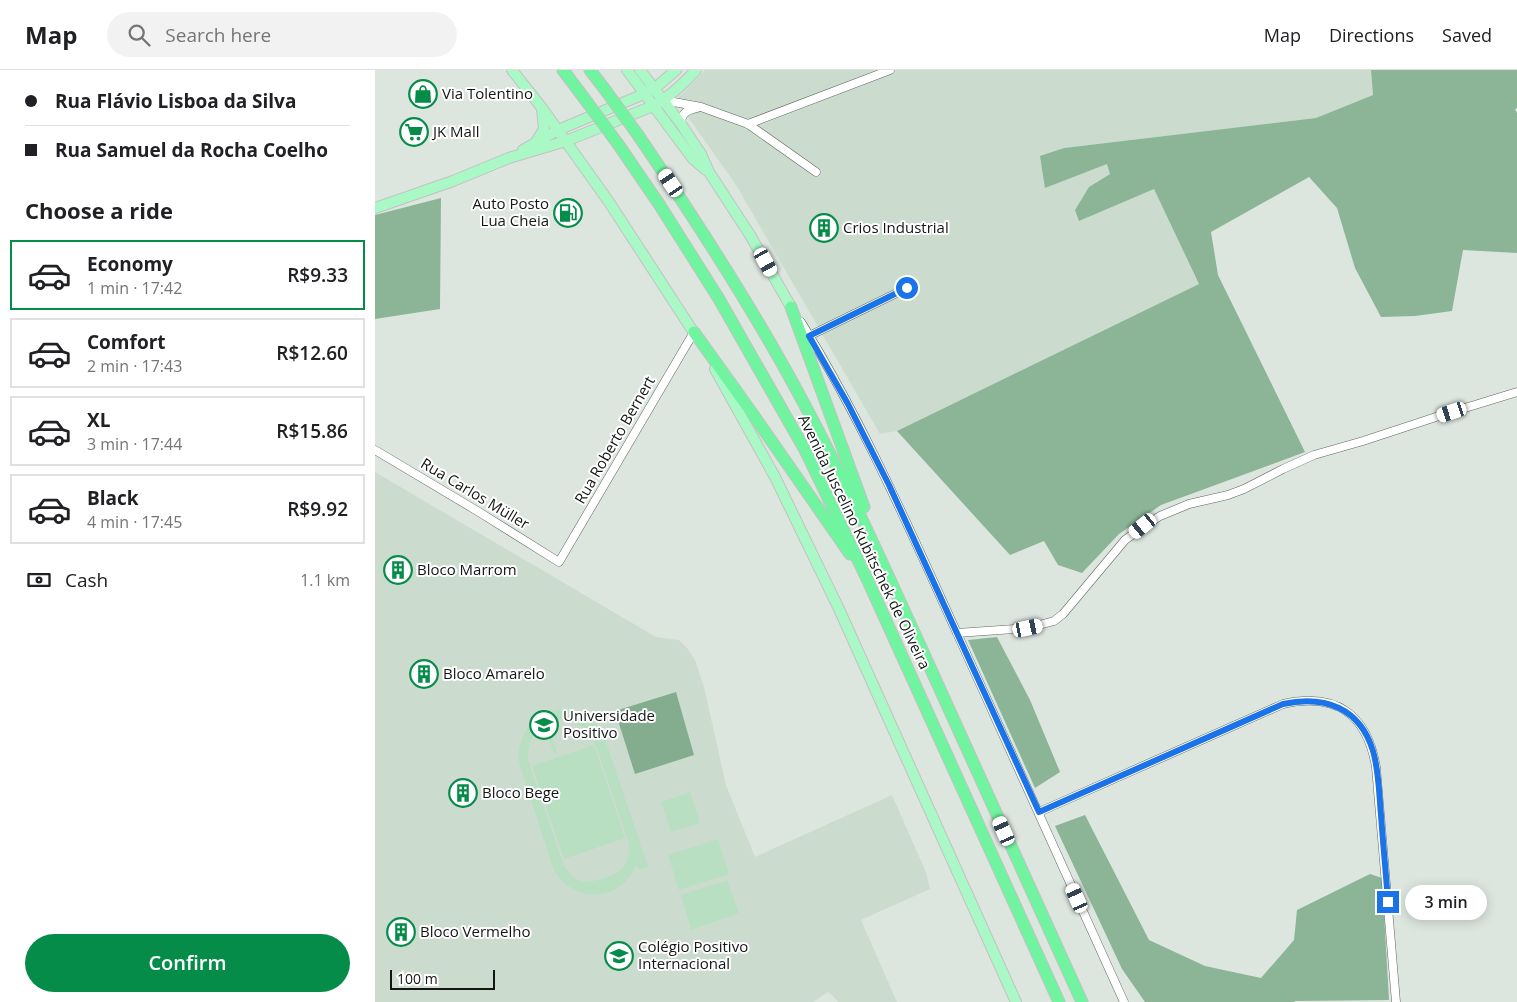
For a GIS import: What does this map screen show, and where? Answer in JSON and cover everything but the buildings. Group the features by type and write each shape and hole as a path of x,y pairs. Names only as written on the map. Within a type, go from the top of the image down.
{"highway":[{"name":"Avenida Juscelino Kubitschek de Oliveira","path":"563,70 618,144 659,204 772,389 822,483 868,581 1059,1002"},
{"name":"Avenida Juscelino Kubitschek de Oliveira","path":"590,70 638,134 709,242 789,376 852,499 1082,1002"},
{"path":"791,307 856,489 914,632"},
{"path":"694,332 868,581"}],"main road":[{"path":"512,70 542,108 627,227 694,332 775,477 836,604 1016,1002"},
{"path":"627,70 649,91 663,100 681,124 701,154 709,172 750,235 791,307"},
{"path":"640,70 653,106 693,159 709,172"},
{"path":"509,158 558,130 649,91 676,70"},
{"path":"375,208 421,193 509,158 565,141 653,106 677,89 696,70"},
{"path":"536,143 544,129 542,108"}],"street":[{"path":"748,124 890,70"},
{"path":"663,100 701,107 748,124 816,172"},
{"path":"681,124 682,116 685,112 701,107"},
{"path":"809,336 907,288"},
{"path":"791,307 848,404 885,478 1039,812 1124,1002"},
{"name":"Rua Roberto Bernert","path":"559,562 694,332"},
{"path":"957,633 1028,628 1054,621 1063,614 1125,540 1143,526 1174,509 1243,489 1314,455 1517,392"},
{"name":"Rua Carlos Müller","path":"375,450 559,562"},
{"path":"1039,812 1283,704 1311,701 1327,703 1342,709 1353,716 1363,728 1375,760 1379,783 1396,1002"}],"shaded area":[{"path":"705,70 1371,70 1373,95 1316,118 1064,148 1045,188 1107,163 1111,173 1089,187 1079,221 1154,188 1199,284 897,431 880,434 736,185 676,100"},
{"path":"1371,70 1517,70 1517,108 1515,109 1517,113 1517,253 1463,250 1452,311 1415,316 1381,317 1355,268 1337,208 1309,177 1211,232 1218,275 1305,452 1161,505 1119,534 1082,573 1058,565 1044,541 1010,555 897,431 1199,284 1154,189 1079,221 1075,210 1089,187 1110,174 1107,164 1045,188 1040,156 1064,148 1316,118 1373,95"},
{"path":"441,198 440,309 375,319 375,215"},
{"name":"Universidade Positivo","path":"375,472 656,637 679,640 687,648 695,660 704,687 726,785 755,857 892,795 926,872 930,889 861,920 897,1002 838,1002 828,992 813,1002 375,1002"},
{"path":"997,637 1030,700 1060,772 1035,788 968,640"},
{"path":"676,692 694,755 635,774 615,711"},
{"path":"563,709 581,713 591,719 603,733 648,867 639,870 636,865 629,878 620,887 609,892 597,895 585,894 563,882 554,871 519,762 519,752 524,733 536,719 553,711","holes":["557,720 578,724 593,738 629,843 625,866 617,873 605,878 586,882 582,881 568,872 564,866 528,760 528,750 531,741 536,732 544,725 554,754 557,753 548,724"]},
{"path":"594,745 625,838 564,859 532,766"},
{"path":"690,792 700,823 671,832 661,802"},
{"path":"1085,815 1149,940 1205,966 1261,978 1294,940 1297,910 1370,874 1382,878 1389,1000 1145,1002 1122,969 1055,826"},
{"path":"718,839 729,874 679,890 668,855"},
{"path":"727,880 739,913 691,930 681,895"}],"place":[{"name":"Via Tolentino","path":"423,94"},
{"name":"JK Mall","path":"414,132"},
{"name":"Auto Posto Lua Cheia","path":"568,213"},
{"name":"Crios Industrial","path":"824,228"},
{"name":"Bloco Marrom","path":"398,570"},
{"name":"Bloco Amarelo","path":"424,674"},
{"name":"Universidade Positivo","path":"544,725"},
{"name":"Bloco Bege","path":"463,793"},
{"name":"Bloco Vermelho","path":"401,932"},
{"name":"Colégio Positivo Internacional","path":"619,956"}],"route":[{"path":"907,288 809,336 848,404 889,485 1039,812 1283,704 1298,701 1327,703 1353,716 1363,728 1374,752 1379,783 1388,902"}]}
